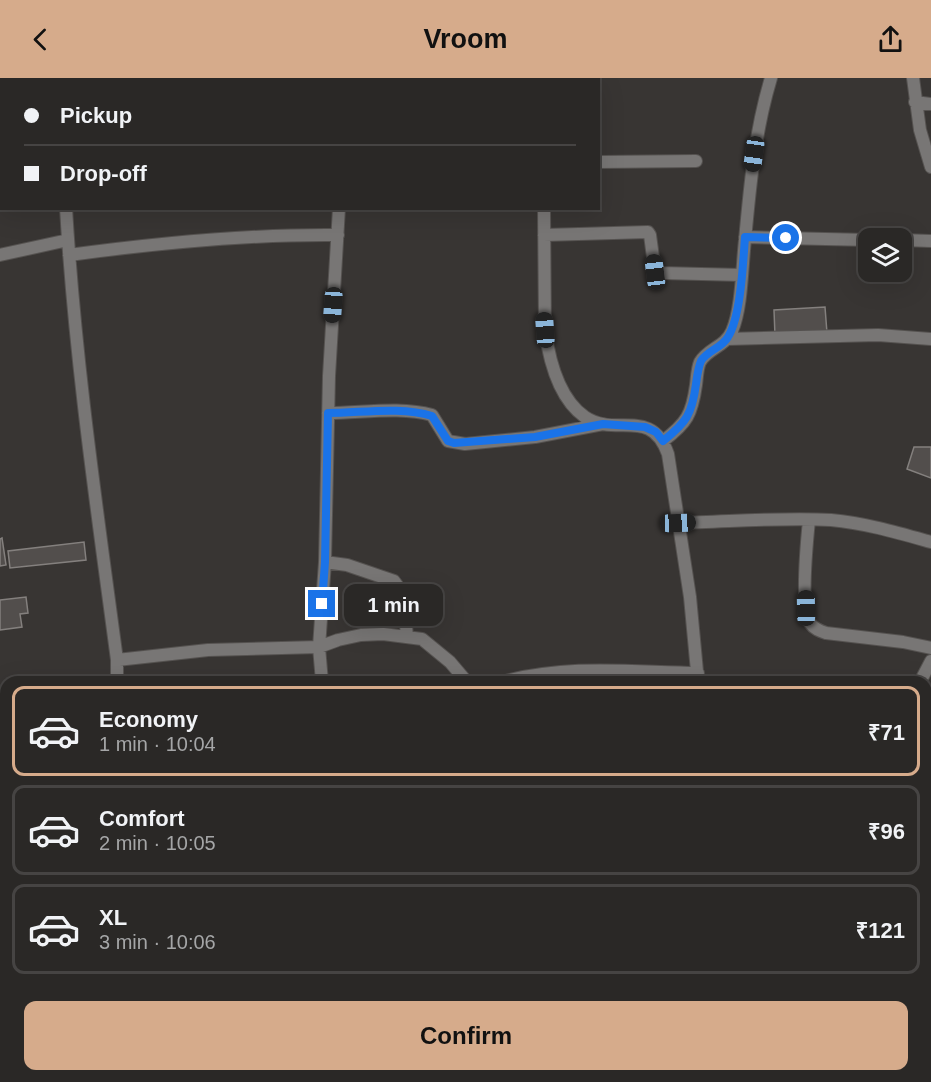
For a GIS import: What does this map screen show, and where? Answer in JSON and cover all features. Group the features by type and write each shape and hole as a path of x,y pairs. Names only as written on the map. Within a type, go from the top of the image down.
{"street":[{"path":"663,441 686,421 691,413 700,363 706,355 727,339 734,324 742,274 757,134 771,78"},
{"path":"912,78 915,102 928,145 931,167"},
{"path":"915,102 931,104"},
{"path":"600,162 696,161"},
{"path":"66,210 89,446 117,660 117,676"},
{"path":"321,676 319,647 325,562 328,413 339,210"},
{"path":"544,210 545,330 548,349 561,386 574,407 586,418 603,424"},
{"path":"544,235 648,232 655,272 742,274"},
{"path":"69,255 118,248 300,234 338,235"},
{"path":"745,237 858,240"},
{"path":"0,255 68,240"},
{"path":"912,240 931,241"},
{"path":"727,339 878,335 931,339"},
{"path":"328,413 407,411 423,413 432,416 448,441 465,444 535,437 603,424 645,427 656,432 663,441 672,474 690,597 698,676"},
{"path":"809,520 806,585 807,617 811,624 826,633 893,640 931,648"},
{"path":"678,523 833,520 931,542"},
{"path":"325,562 347,565 394,581 402,597 407,636"},
{"path":"117,660 208,650 319,647 361,635 407,636 422,639 450,662 461,676"},
{"path":"923,676 931,661"},
{"path":"524,676 568,670 666,676"}],"building":[{"path":"825,307 827,333 775,336 774,310"},
{"path":"914,447 931,447 931,478 907,469"},
{"path":"2,538 6,565 0,566 0,539"},
{"path":"84,542 86,560 10,568 8,551"},
{"path":"26,597 28,613 20,614 22,627 0,630 0,600"}],"route":[{"path":"322,604 328,413 407,411 423,413 432,416 448,441 465,444 535,437 603,424 645,427 656,432 663,441 678,430 691,413 700,363 712,350 722,345 732,330 742,274 745,237 786,238"}]}
